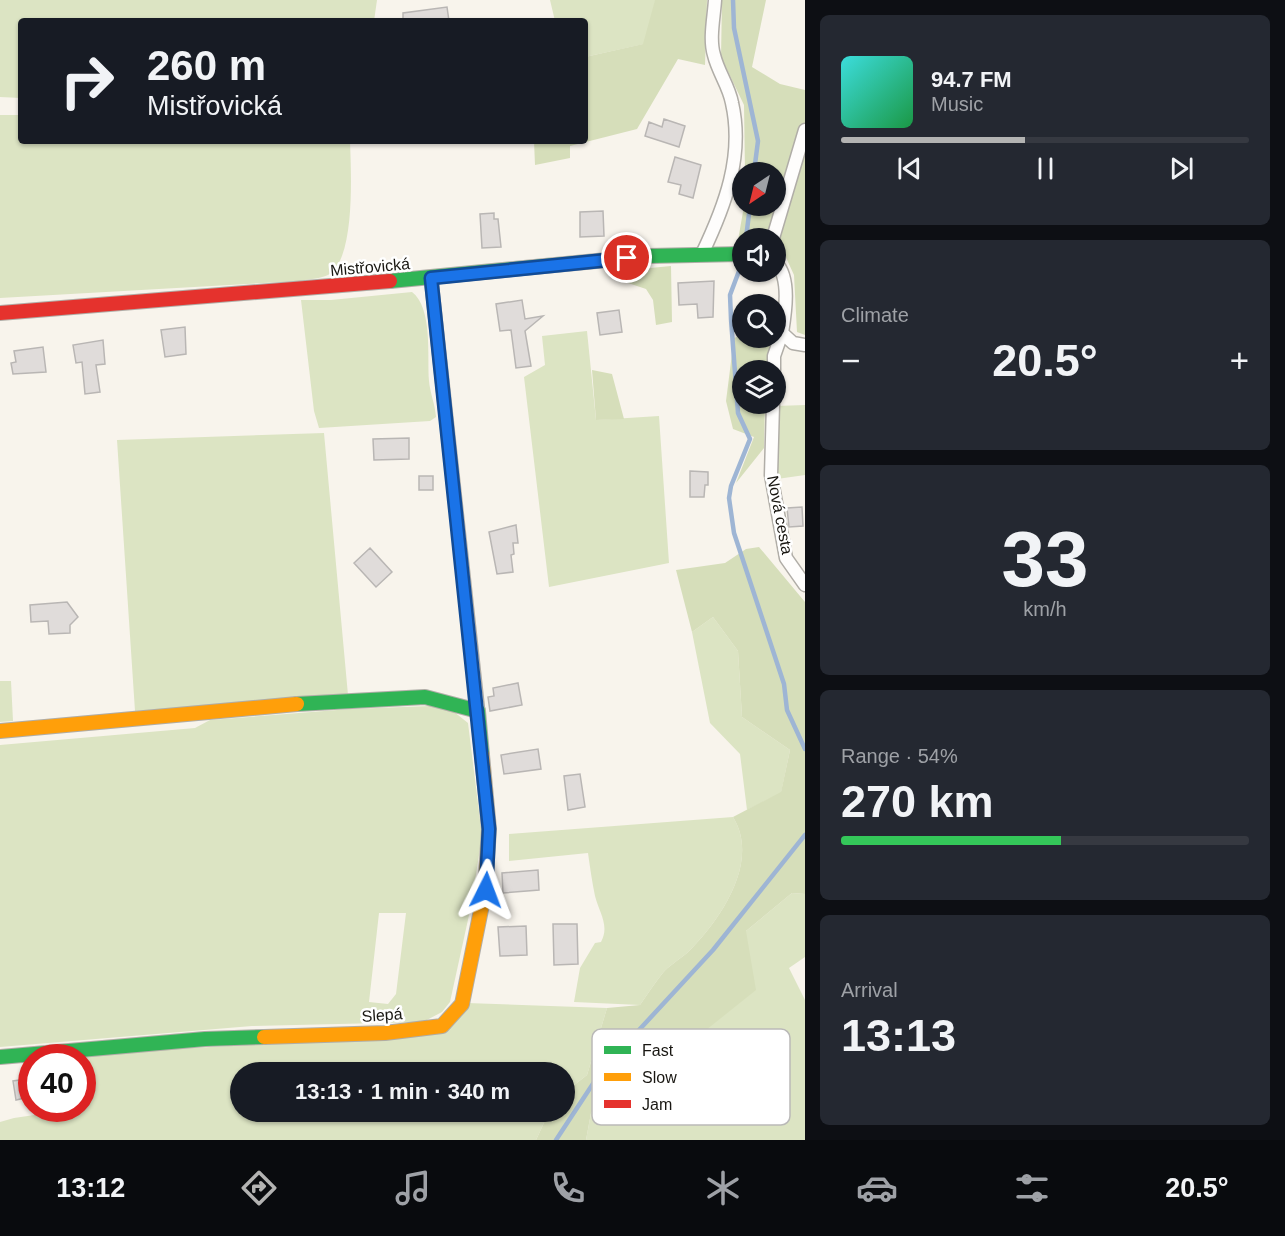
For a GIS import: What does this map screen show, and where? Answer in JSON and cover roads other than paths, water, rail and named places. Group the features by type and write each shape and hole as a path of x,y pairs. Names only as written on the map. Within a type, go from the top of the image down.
{"street":[{"path":"702,254 728,192 736,156 736,121 732,99 713,53 714,0"},
{"path":"776,228 805,130"},
{"name":"Mistřovická","path":"0,313 431,278 574,263 732,254"},
{"name":"Slepá","path":"0,1057 205,1039 385,1033 442,1026 462,1004 486,890 489,829 431,278"},
{"path":"786,337 793,343 805,345"},
{"name":"Nová cesta","path":"773,414 771,475 786,558 805,585"},
{"path":"0,731 293,704 425,697 478,711"}],"waterway":[{"path":"733,0 734,28 758,141 755,162"},
{"path":"747,228 749,216"},
{"path":"735,282 730,295 738,413 750,439 731,486 729,498 734,533 784,684 787,710 805,749"},
{"path":"640,1029 713,950 805,835"},
{"path":"556,1140 592,1085"}]}
